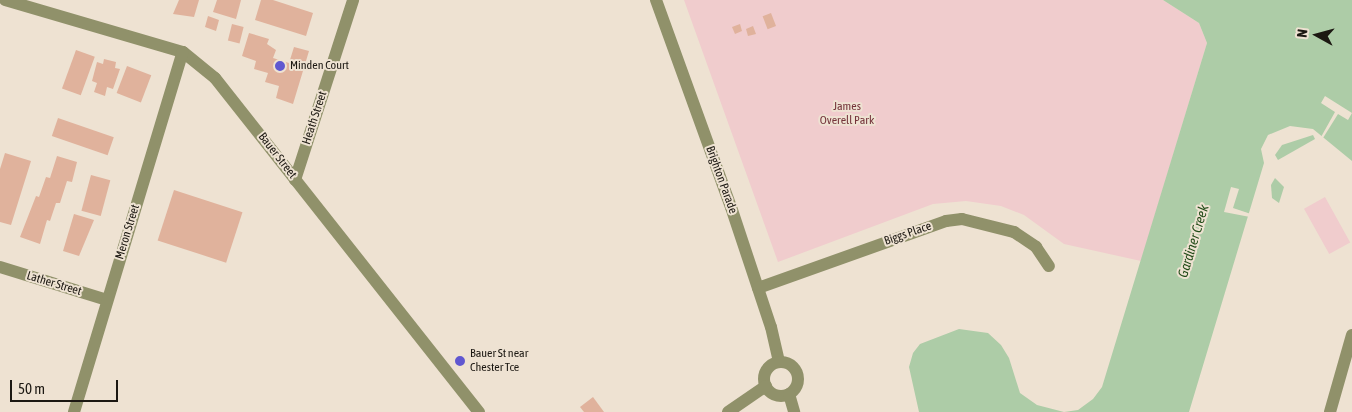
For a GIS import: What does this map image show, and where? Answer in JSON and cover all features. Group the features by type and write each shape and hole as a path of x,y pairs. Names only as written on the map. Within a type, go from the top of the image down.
{"street":[{"name":"Bauer Street","path":"6,0 182,52 215,78 479,412"},
{"name":"Heath Street","path":"296,180 353,0"},
{"name":"Brighton Parade","path":"656,0 758,288 779,362"},
{"name":"Meron Street","path":"74,412 182,52"},
{"name":"Biggs Place","path":"758,288 946,221 962,219 1014,232 1036,247 1049,266"},
{"name":"Lather Street","path":"0,268 107,300"},
{"path":"1334,411 1352,335"},
{"path":"779,362 790,364 797,374 797,385 789,394 776,395 766,386 766,371 779,362"},
{"path":"728,412 766,386"},
{"path":"789,394 794,412"}],"green space":[{"name":"James Overell Park","path":"684,0 1163,0 1199,23 1207,43 1141,261 1064,244 1024,215 1001,206 966,201 933,204 778,262"},
{"path":"1325,197 1350,242 1329,254 1304,209"}],"water":[{"name":"Gardiner Creek","path":"1163,0 1352,0 1352,161 1313,129 1290,126 1268,135 1261,149 1264,163 1189,412 1064,412 1078,410 1093,399 1102,387 1207,43 1199,23"},
{"path":"1313,135 1315,139 1278,160 1275,155 1282,145"},
{"path":"1275,178 1284,187 1279,203 1272,198 1271,185"},
{"path":"959,329 988,333 1001,345 1009,358 1020,393 1037,405 1064,412 919,412 909,367 913,353 920,344"}],"pier":[{"path":"1325,96 1352,113 1348,120 1338,114 1323,138 1321,137 1335,112 1321,103"},
{"path":"1231,187 1239,189 1233,208 1251,214 1250,217 1224,212"}],"building":[{"path":"179,0 199,0 194,17 173,14"},
{"path":"217,0 241,0 236,19 213,12"},
{"path":"261,0 273,0 313,13 306,36 255,20"},
{"path":"771,13 776,26 768,29 763,16"},
{"path":"208,16 219,20 216,31 205,27"},
{"path":"232,24 244,27 240,43 228,40"},
{"path":"740,24 742,31 735,34 732,27"},
{"path":"753,26 756,34 748,36 746,29"},
{"name":"Minden Court","path":"249,33 269,39 267,44 276,50 273,58 289,63 294,47 309,51 293,104 276,98 279,86 265,82 268,73 254,69 256,61 242,56"},
{"path":"76,50 95,57 81,95 62,89"},
{"path":"104,59 116,62 115,68 120,69 113,89 107,87 105,96 94,92 97,83 92,81 97,62 103,64"},
{"path":"127,66 151,75 141,102 117,93"},
{"path":"58,118 114,137 108,155 52,136"},
{"path":"5,153 31,161 11,225 0,222 0,169"},
{"path":"57,156 77,162 72,182 67,181 60,203 56,203 50,221 47,220 40,244 20,237 36,196 39,197 46,177 50,178"},
{"path":"91,175 110,180 101,216 81,211"},
{"path":"174,190 242,212 226,263 158,240"},
{"path":"74,214 94,220 79,256 63,251"},
{"path":"593,397 604,412 584,412 580,407"}],"place":[{"name":"Minden Court","path":"280,66"},
{"name":"Bauer St near Chester Tce","path":"460,361"}]}
